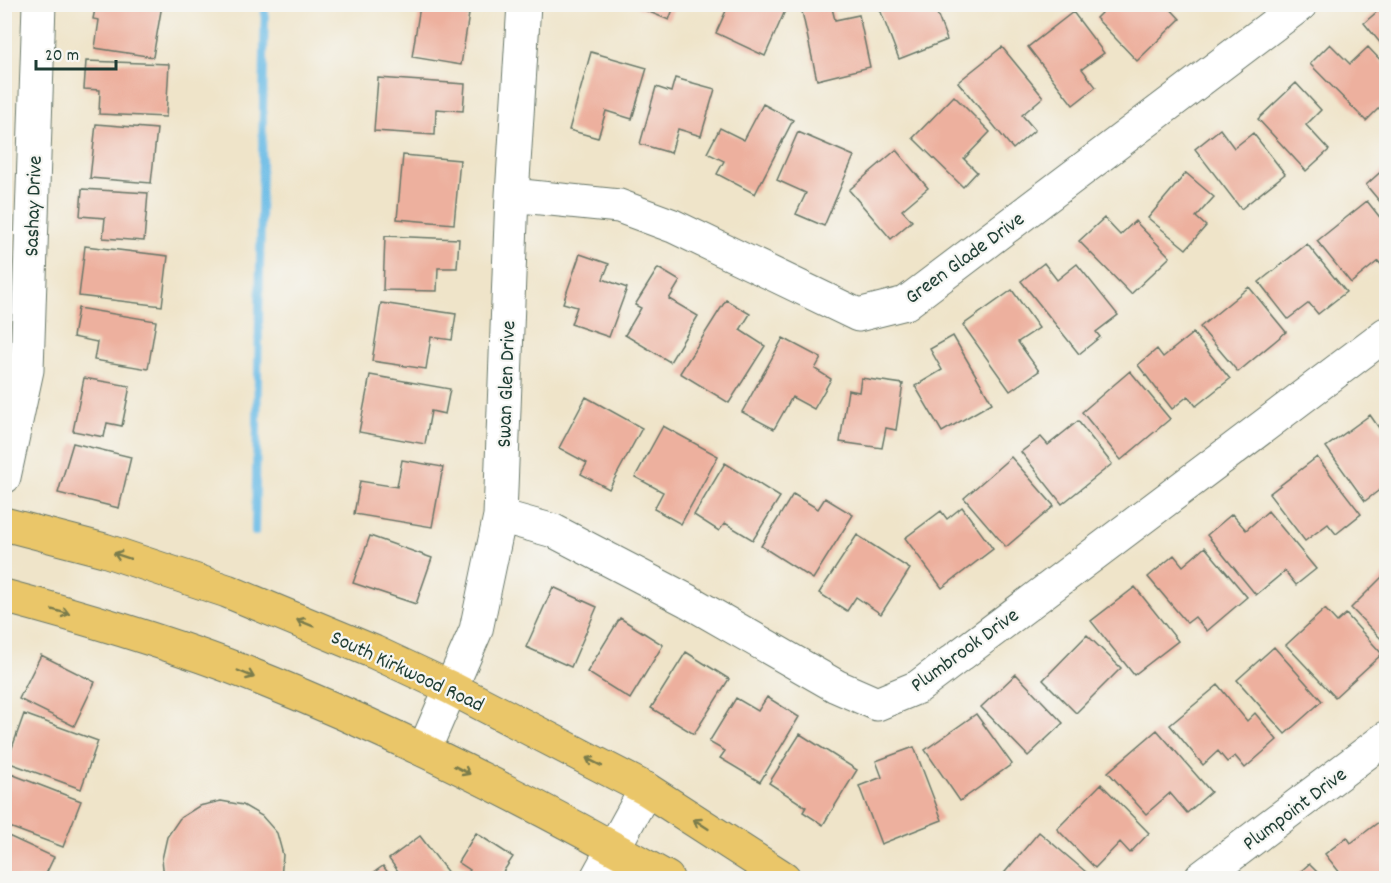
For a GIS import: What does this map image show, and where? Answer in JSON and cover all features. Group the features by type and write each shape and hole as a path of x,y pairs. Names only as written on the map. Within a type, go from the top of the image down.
{"main road":[{"name":"South Kirkwood Road","path":"4,524 104,550 227,591 374,652 451,688 646,789 784,879"},
{"path":"4,596 90,619 226,665 424,750 668,879"}],"street":[{"name":"Sashay Drive","path":"4,477 27,370 39,4"},
{"name":"Swan Glen Drive","path":"424,750 476,630 500,516 512,195 524,4"},
{"name":"Green Glade Drive","path":"512,195 619,206 673,226 858,315 906,303 1301,4"},
{"name":"Plumbrook Drive","path":"500,516 554,531 688,601 836,686 877,704 918,687 1386,334"},
{"name":"Plumpoint Drive","path":"1201,879 1386,738"},
{"path":"597,879 646,789"}],"building":[{"path":"96,4 162,5 153,57 95,48 99,20 93,19"},
{"path":"638,4 675,4 669,20 637,7"},
{"path":"729,4 788,4 765,56 716,33"},
{"path":"811,4 831,4 835,20 859,15 870,67 817,80 801,7"},
{"path":"886,4 943,4 935,8 947,40 899,59 879,7"},
{"path":"1101,4 1166,4 1180,19 1137,61 1096,18 1105,9"},
{"path":"1386,4 1386,50 1364,23"},
{"path":"420,6 469,14 461,65 412,57"},
{"path":"1073,12 1104,53 1082,69 1096,87 1073,105 1028,47"},
{"path":"1330,44 1350,64 1368,47 1386,66 1386,101 1366,121 1310,64"},
{"path":"1002,47 1043,97 1022,115 1035,130 1013,149 958,82"},
{"path":"591,52 647,68 632,119 606,111 598,138 569,130"},
{"path":"86,61 169,64 166,117 99,114 100,90 84,89"},
{"path":"378,78 465,84 463,111 436,109 435,135 374,131"},
{"path":"675,78 715,89 701,136 678,129 671,153 640,144 656,87 671,92"},
{"path":"1296,83 1321,110 1306,125 1329,150 1306,171 1258,119"},
{"path":"954,96 990,132 964,159 977,172 963,187 913,138"},
{"path":"763,104 793,120 755,194 717,174 724,161 707,153 720,128 744,140"},
{"path":"96,124 157,129 151,183 90,178"},
{"path":"1220,129 1234,148 1253,133 1285,174 1241,209 1195,149"},
{"path":"798,132 854,156 824,226 796,214 806,193 777,180"},
{"path":"896,150 928,188 902,210 912,221 891,239 849,190"},
{"path":"403,155 460,160 454,224 397,219"},
{"path":"1386,167 1386,209 1366,185"},
{"path":"1186,173 1214,197 1196,217 1206,226 1186,249 1148,218"},
{"path":"82,189 148,193 144,241 103,238 105,218 80,216"},
{"path":"1367,201 1386,225 1386,267 1384,268 1378,261 1351,283 1317,241"},
{"path":"1104,218 1120,235 1135,221 1170,257 1131,294 1079,241"},
{"path":"385,236 459,239 457,268 438,268 437,291 383,290"},
{"path":"1307,244 1346,292 1318,314 1309,303 1288,319 1259,282"},
{"path":"85,246 168,256 162,306 79,296"},
{"path":"580,254 609,264 603,279 627,288 609,337 571,324 577,307 563,303"},
{"path":"1044,263 1057,280 1077,264 1118,315 1096,332 1100,337 1079,354 1021,281"},
{"path":"658,268 680,281 669,299 698,316 670,362 625,335 641,308 635,305"},
{"path":"1249,287 1286,332 1238,372 1200,327"},
{"path":"1012,290 1039,328 1018,342 1039,371 1010,391 963,325"},
{"path":"726,300 750,314 740,330 765,346 729,403 680,373"},
{"path":"381,303 456,314 452,340 431,337 426,369 372,361"},
{"path":"78,308 156,321 148,369 94,360 97,342 73,337"},
{"path":"1193,333 1230,379 1196,406 1188,396 1172,409 1138,365 1157,349 1163,357"},
{"path":"953,336 992,403 942,432 915,386 942,370 930,349"},
{"path":"783,338 821,358 815,369 831,379 814,409 792,397 774,429 742,412"},
{"path":"1130,371 1170,419 1121,460 1082,412"},
{"path":"370,375 450,389 445,414 431,411 425,444 359,432"},
{"path":"84,378 130,386 122,426 107,423 104,437 73,431"},
{"path":"861,378 903,384 896,430 886,428 882,448 840,442 848,390 859,392"},
{"path":"586,397 642,428 609,489 581,474 587,463 559,448"},
{"path":"1370,415 1386,438 1386,448 1383,451 1386,456 1386,485 1365,501 1326,447"},
{"path":"1078,421 1112,464 1062,504 1021,452 1041,437 1048,445"},
{"path":"663,426 718,456 681,524 654,509 663,492 635,477"},
{"path":"73,443 131,457 119,508 58,493"},
{"path":"1011,457 1054,506 1006,547 964,498"},
{"path":"1317,457 1361,514 1336,534 1328,524 1305,541 1269,494"},
{"path":"402,460 443,467 432,527 354,514 360,481 397,487"},
{"path":"725,463 780,497 753,540 725,523 719,531 694,515"},
{"path":"793,494 818,509 825,498 853,515 813,579 761,546"},
{"path":"962,507 993,549 942,588 905,538 941,511 947,519"},
{"path":"1268,511 1316,569 1296,585 1285,571 1256,595 1207,535 1232,514 1246,530"},
{"path":"857,535 910,569 881,614 856,597 847,611 819,593"},
{"path":"370,536 432,558 416,604 353,583"},
{"path":"1205,547 1247,597 1207,631 1195,617 1187,623 1148,577 1174,555 1183,566"},
{"path":"1386,573 1386,644 1351,608"},
{"path":"553,587 597,607 571,667 526,647"},
{"path":"1135,587 1178,641 1134,675 1091,621"},
{"path":"1325,609 1337,622 1346,614 1382,654 1335,697 1286,645"},
{"path":"620,618 663,645 630,699 587,672"},
{"path":"1087,635 1121,668 1076,713 1043,680"},
{"path":"1274,647 1322,701 1285,734 1237,680"},
{"path":"686,652 729,679 694,734 651,708"},
{"path":"41,655 95,682 74,726 19,699"},
{"path":"1016,674 1063,723 1028,756 981,707"},
{"path":"1218,685 1247,721 1255,713 1277,740 1245,768 1235,756 1227,762 1218,751 1203,765 1170,725"},
{"path":"767,697 799,717 760,782 720,758 725,751 709,742 736,698 758,711"},
{"path":"24,714 98,741 81,789 7,762"},
{"path":"976,714 1012,764 960,801 925,750"},
{"path":"1157,730 1211,792 1187,813 1170,793 1146,814 1108,772"},
{"path":"800,734 857,770 823,825 803,812 806,807 769,783"},
{"path":"914,747 942,820 881,844 859,786 882,777 876,761"},
{"path":"11,774 81,801 63,847 4,825 4,792"},
{"path":"1101,784 1149,833 1130,853 1120,842 1095,868 1057,829"},
{"path":"221,801 243,805 262,816 277,833 283,855 281,878 164,878 162,859 167,837 180,818 199,806"},
{"path":"1380,821 1386,829 1386,878 1344,878 1325,854 1347,837 1351,843"},
{"path":"1039,832 1086,872 1081,878 1000,878"},
{"path":"476,833 513,857 499,878 465,878 470,870 458,862"},
{"path":"4,834 54,857 44,878 4,878"},
{"path":"420,836 452,878 403,878 389,859"},
{"path":"1309,864 1323,878 1293,878"},
{"path":"383,866 392,878 366,878"}],"waterway":[{"path":"255,532 265,4"}]}
